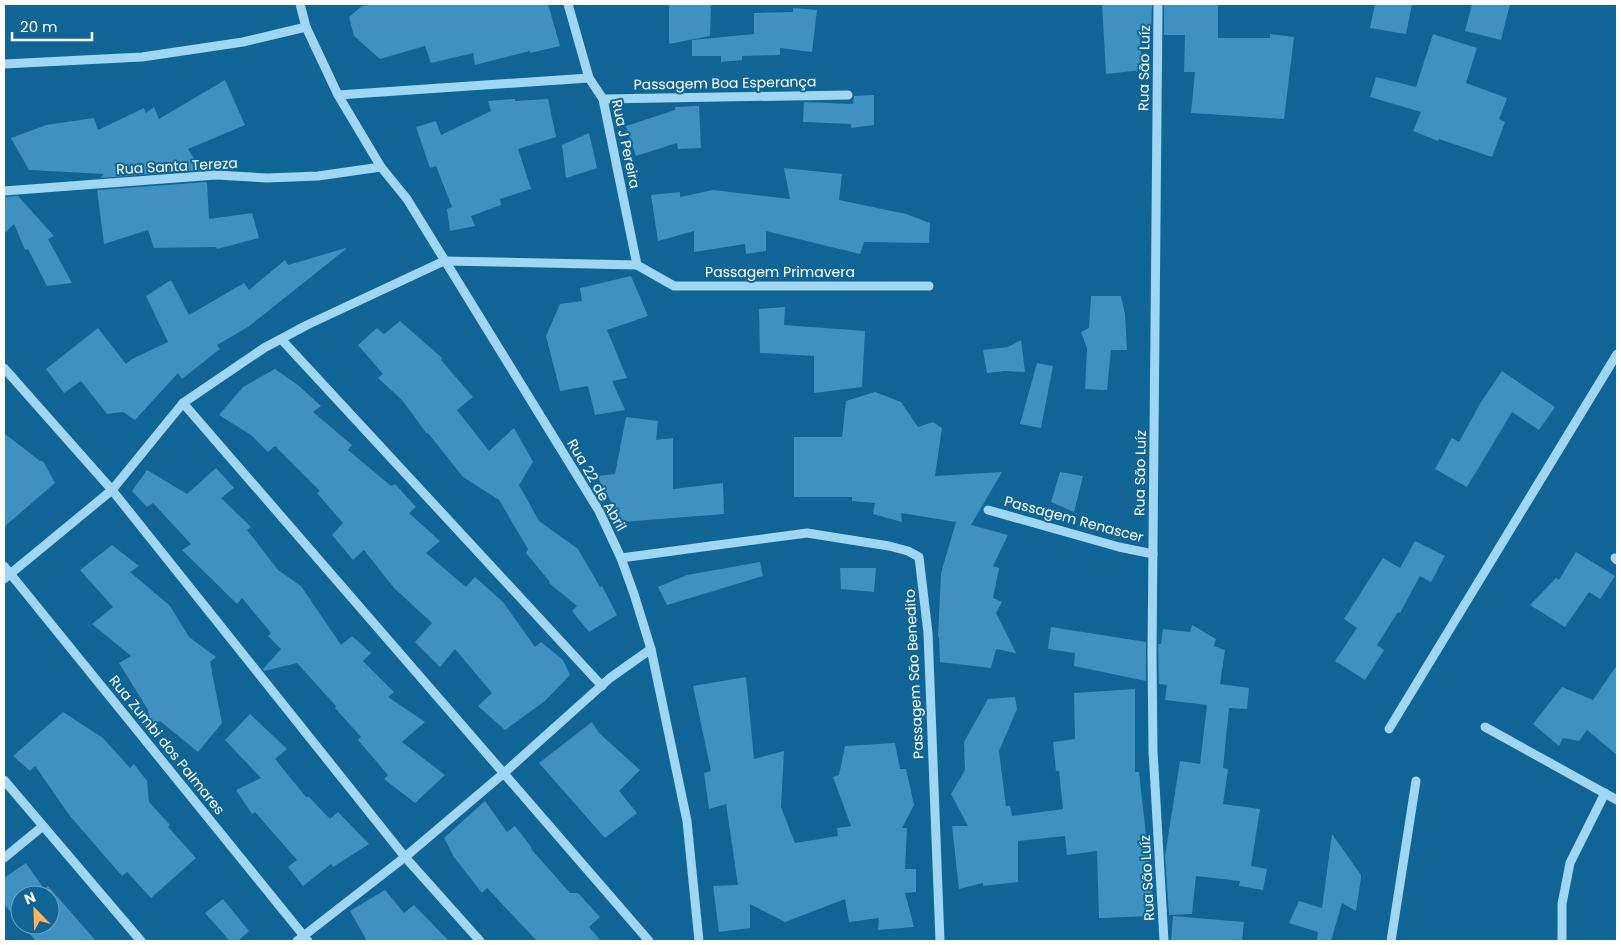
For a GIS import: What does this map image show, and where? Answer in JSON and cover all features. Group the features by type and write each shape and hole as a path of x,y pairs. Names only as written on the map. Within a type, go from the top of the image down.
{"street":[{"name":"Rua 22 de Abril","path":"300,4 306,27 338,95 381,167 407,199 444,262 599,511 621,558 651,649 687,821 699,941"},
{"name":"Rua J Pereira","path":"568,4 589,78 603,99 637,265"},
{"name":"Rua São Luíz","path":"1158,4 1153,751 1164,941"},
{"path":"4,64 142,57 243,42 306,27"},
{"path":"338,95 589,78"},
{"name":"Passagem Boa Esperança","path":"603,99 848,95"},
{"name":"Rua Santa Tereza","path":"4,191 216,175 267,178 318,176 381,167"},
{"path":"7,576 112,490 183,403 281,339 306,325 444,262 637,265"},
{"name":"Passagem Primavera","path":"637,265 674,286 929,286"},
{"path":"281,339 602,686"},
{"path":"1389,729 1617,354"},
{"path":"4,368 112,490 405,857 480,941"},
{"path":"183,403 649,941"},
{"name":"Passagem Renascer","path":"988,510 1119,547 1153,554"},
{"name":"Passagem São Benedito","path":"621,558 807,533 889,546 908,551 919,557 928,633 940,941"},
{"name":"Rua Zumbi dos Palmares","path":"4,566 7,576 303,939"},
{"path":"303,939 405,857 504,773 610,678 651,649"},
{"path":"1485,727 1617,800"},
{"path":"4,780 141,941"},
{"path":"1391,941 1416,780"},
{"path":"1562,941 1562,904 1570,863 1605,793"},
{"path":"4,858 43,826"}],"building":[{"path":"374,4 548,4 560,46 530,53 530,51 475,65 473,53 431,63 425,46 380,59 354,36 349,17 362,6"},
{"path":"669,4 711,4 710,36 669,44"},
{"path":"1102,4 1152,4 1151,35 1140,35 1142,70 1106,74"},
{"path":"1164,4 1218,4 1218,38 1270,38 1270,34 1294,37 1284,119 1191,113 1195,72 1184,72 1185,35 1164,35"},
{"path":"1375,4 1412,4 1406,34 1370,28"},
{"path":"1472,4 1510,4 1501,40 1465,31"},
{"path":"793,8 817,10 812,52 780,48 780,55 742,56 742,60 721,62 721,56 692,56 692,40 754,34 754,13 793,12"},
{"path":"1433,34 1477,48 1466,83 1507,98 1499,119 1505,122 1492,157 1439,139 1438,141 1413,131 1421,112 1370,97 1376,77 1416,87"},
{"path":"225,80 245,125 188,149 201,170 100,178 104,174 29,170 11,138 46,125 94,118 98,130 144,108 146,113 154,107 159,119"},
{"path":"874,95 874,125 851,128 851,124 803,122 804,102 853,104 854,96"},
{"path":"515,99 515,101 548,99 556,137 518,149 531,189 500,199 501,205 471,216 475,226 450,231 447,209 452,207 436,166 430,168 416,127 436,121 441,135 491,111 488,101"},
{"path":"699,106 701,148 678,149 677,143 636,156 626,126 675,110 675,107"},
{"path":"589,133 597,168 566,178 562,145"},
{"path":"784,168 842,174 839,200 906,214 930,223 929,243 864,242 860,254 766,231 766,251 746,254 745,244 694,252 694,231 658,241 651,195 680,192 680,197 713,190 790,199"},
{"path":"207,182 209,219 252,213 259,238 217,249 216,247 154,248 148,230 104,244 97,190"},
{"path":"18,196 54,236 48,239 72,283 47,286 28,249 25,250 14,224 4,234 4,197"},
{"path":"346,248 248,327 217,345 220,349 182,379 178,373 135,420 123,412 107,414 81,381 64,393 46,369 98,328 126,364 132,359 168,342 146,296 171,280 189,315 244,283 249,290 285,260 288,265"},
{"path":"631,276 648,316 607,330 627,378 612,381 625,410 595,415 588,386 560,391 546,336 560,304 582,301 580,288"},
{"path":"1091,296 1121,296 1125,314 1127,350 1111,350 1107,390 1085,389 1087,348 1081,332 1089,328"},
{"path":"785,307 784,325 865,331 862,387 814,393 814,356 760,353 759,309"},
{"path":"400,321 442,358 441,360 473,397 457,410 489,451 514,428 533,462 519,485 539,521 578,549 600,587 602,586 617,615 589,632 572,611 577,606 549,583 526,553 528,549 499,500 463,477 427,434 402,400 378,378 383,374 358,345 377,328 384,334"},
{"path":"1021,340 1025,372 1005,371 987,373 983,350 1008,347"},
{"path":"1037,363 1053,366 1041,428 1020,424"},
{"path":"275,369 298,385 321,406 313,412 352,445 348,450 391,486 395,484 416,507 409,513 440,541 426,553 466,587 475,577 503,602 535,647 541,642 563,660 570,675 545,701 505,730 478,706 492,693 455,649 440,667 415,642 432,623 394,588 364,550 353,560 332,535 343,523 317,493 320,491 275,446 268,452 251,435 219,415 243,387"},
{"path":"1502,371 1555,407 1539,430 1512,412 1467,487 1435,469 1452,438 1459,442 1481,402"},
{"path":"875,392 901,402 918,427 933,422 942,428 935,476 1002,472 971,525 1008,535 993,566 999,568 993,598 1002,602 996,613 1016,653 996,649 991,668 940,662 938,636 941,573 956,522 901,513 902,522 873,514 875,503 852,501 852,497 794,497 794,437 842,437 846,401"},
{"path":"626,417 658,421 656,440 673,438 673,489 723,483 724,514 622,522 597,476 615,474"},
{"path":"4,433 40,461 43,461 55,483 4,527"},
{"path":"216,468 234,488 221,498 251,527 247,530 278,570 301,586 341,645 352,636 371,653 363,661 394,692 388,697 425,722 402,742 445,775 415,803 384,779 388,775 358,740 361,737 297,663 264,671 263,669 281,649 268,636 271,633 242,598 237,604 182,550 191,544 153,503 147,507 132,491 147,470 187,494"},
{"path":"1060,472 1083,476 1074,512 1051,502"},
{"path":"1415,541 1445,556 1431,582 1420,576 1400,613 1398,612 1377,645 1384,650 1365,680 1335,661 1357,628 1344,619 1383,558 1400,568"},
{"path":"112,545 139,566 130,572 170,606 189,637 216,657 210,662 222,723 198,752 160,721 151,727 148,710 119,663 131,656 92,624 113,607 80,570"},
{"path":"1576,552 1615,576 1600,599 1589,592 1565,627 1530,605 1556,578 1559,580"},
{"path":"760,562 763,576 667,605 658,587 687,575"},
{"path":"840,568 876,568 874,592 841,589"},
{"path":"1192,625 1216,639 1214,646 1225,650 1220,684 1249,688 1247,709 1229,708 1223,768 1228,769 1223,804 1260,809 1251,866 1267,869 1263,890 1239,886 1240,881 1196,876 1192,914 1169,915 1165,856 1180,761 1200,764 1207,705 1165,700 1167,685 1159,684 1158,644 1161,644 1163,629 1190,632"},
{"path":"1051,627 1146,642 1146,681 1074,666 1075,653 1048,649"},
{"path":"1617,665 1617,755 1587,730 1579,741 1563,738 1559,746 1533,724 1562,687 1593,700"},
{"path":"746,677 754,759 784,751 781,807 795,843 838,836 837,828 851,826 833,777 839,775 845,746 895,743 900,769 906,769 914,805 902,828 907,828 905,869 916,869 916,892 905,893 914,927 878,930 879,918 849,922 845,899 785,922 750,904 750,928 719,932 713,886 738,885 726,804 709,809 704,773 711,771 693,686"},
{"path":"1135,689 1135,772 1139,772 1155,916 1099,918 1097,851 1067,855 1065,836 1018,841 1018,882 983,886 983,883 959,889 952,826 968,826 951,794 965,770 964,742 988,699 1015,697 1017,709 999,751 1006,806 1010,806 1012,816 1063,809 1059,771 1056,771 1053,742 1075,739 1074,693"},
{"path":"63,712 103,738 130,768 134,764 147,781 149,802 170,825 168,827 196,858 151,898 127,872 122,876 70,816 35,766 30,771 13,756"},
{"path":"250,714 287,749 275,759 306,797 309,797 330,819 338,812 369,844 333,867 331,864 303,886 288,867 297,860 255,812 252,814 236,790 261,778 225,740"},
{"path":"592,722 599,733 640,770 619,791 637,813 605,838 539,763"},
{"path":"485,801 507,832 515,826 531,849 570,893 578,893 600,917 589,927 601,941 537,941 487,888 482,893 454,857 444,838"},
{"path":"1332,834 1361,875 1361,878 1356,911 1342,903 1331,941 1317,941 1318,932 1289,923 1299,901 1322,908"},
{"path":"26,863 41,885 10,885 10,911 4,904 4,878"},
{"path":"385,890 404,913 414,905 449,941 367,941 350,911"},
{"path":"223,899 249,931 238,941 230,941 205,913"},
{"path":"60,900 96,941 36,941 31,935 60,935"},
{"path":"1173,916 1244,922 1242,941 1171,941"}]}
